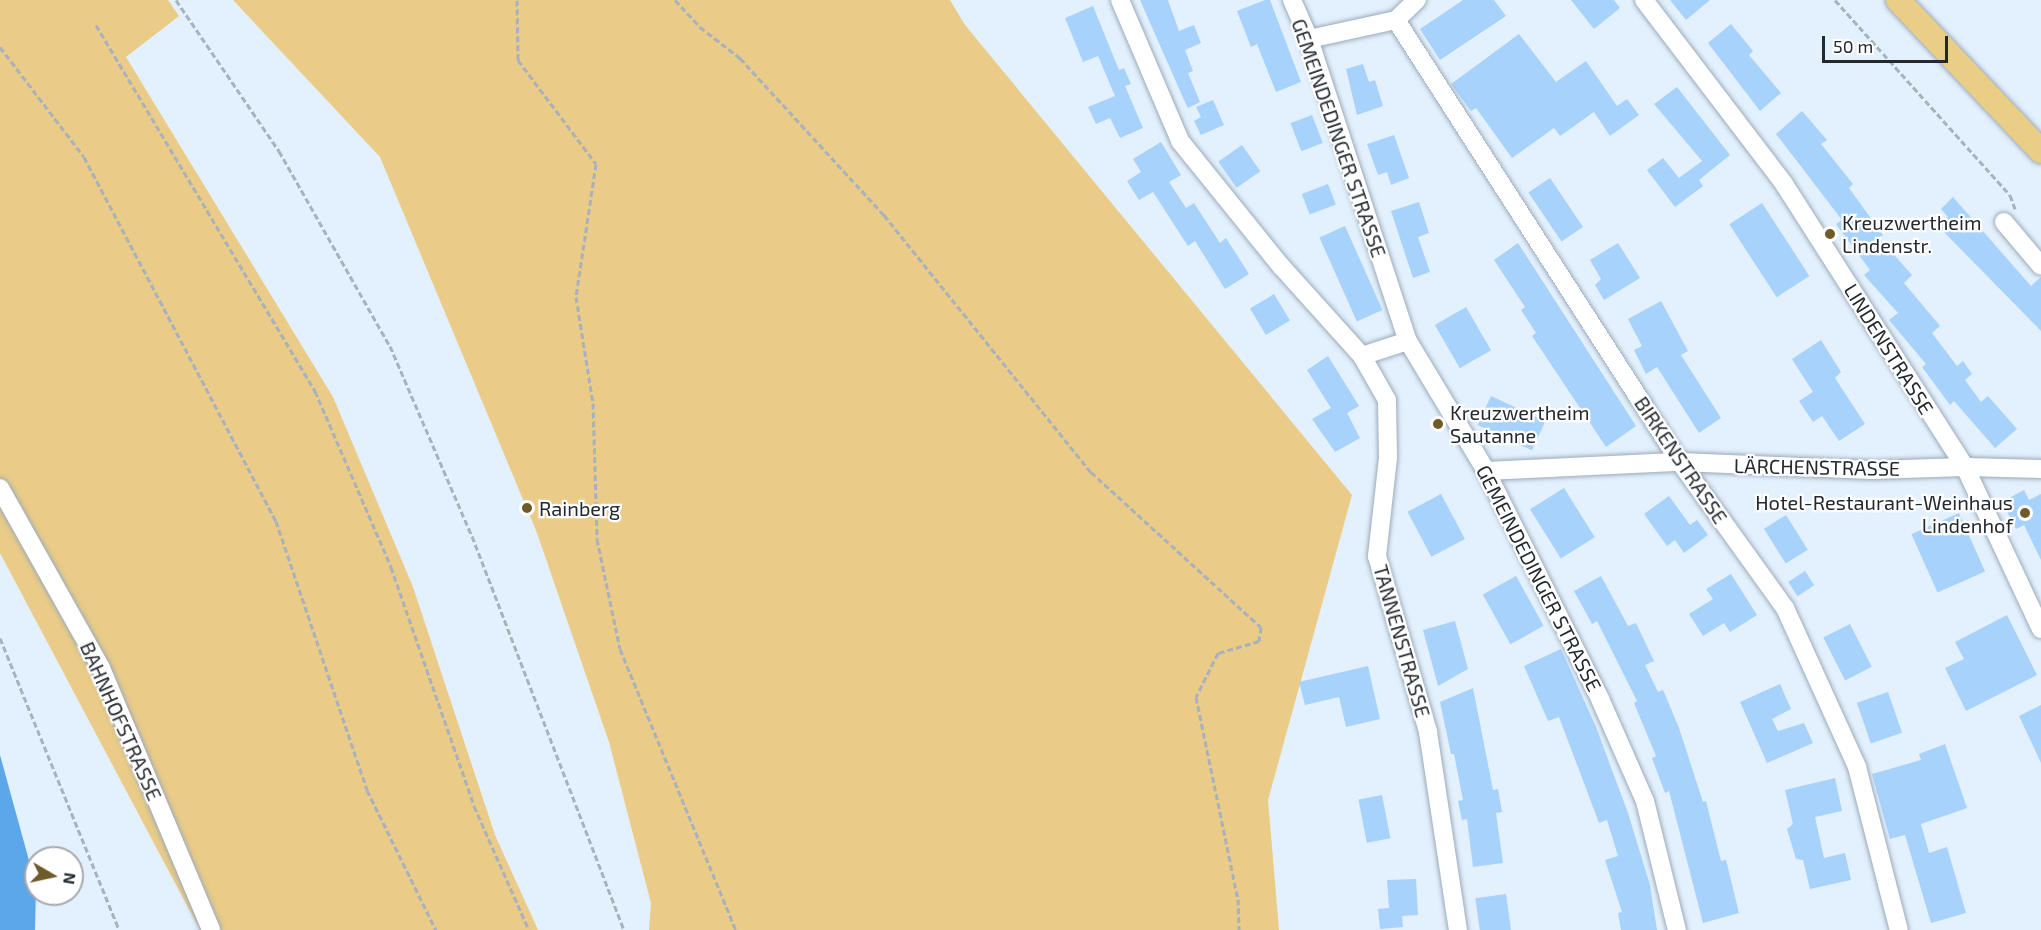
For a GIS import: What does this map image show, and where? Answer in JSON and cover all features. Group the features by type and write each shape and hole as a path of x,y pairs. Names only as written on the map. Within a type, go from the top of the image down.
{"main road":[{"path":"1898,0 2041,151"}],"street":[{"name":"TANNENSTRASSE","path":"1120,0 1180,141 1281,266 1362,356 1387,400 1388,458 1377,556 1428,732 1458,930"},
{"name":"GEMEINDEDINGER STRASSE","path":"1292,0 1309,39 1408,341 1486,471 1600,699 1645,801 1677,930"},
{"path":"1309,39 1396,20 1417,0"},
{"name":"LINDENSTRASSE","path":"1644,0 1784,184 1965,466 2041,628"},
{"name":"BIRKENSTRASSE","path":"1396,20 1680,462 1785,608 1857,767 1899,930"},
{"path":"2004,222 2041,266"},
{"path":"1362,356 1408,341"},
{"name":"LÄRCHENSTRASSE","path":"1486,471 1680,462 1872,470 1965,466 2041,469"},
{"name":"BAHNHOFSTRASSE","path":"0,488 101,668 211,930"}],"path":[{"path":"176,0 279,151 390,346 472,536 624,930"},
{"path":"517,0 518,60 596,164 576,297 593,403 597,539 620,649 736,930"},
{"path":"675,0 700,27 740,58 884,216 1091,472 1261,627 1259,641 1218,653 1196,697 1238,899 1239,930"},
{"path":"1835,0 2010,195 2014,210 2004,222"},
{"path":"96,25 315,391 391,567 474,806 529,930"},
{"path":"0,47 84,158 276,520 367,790 436,930"},
{"path":"0,638 119,930"}],"shaded area":[{"path":"0,0 168,0 179,16 126,57 333,397 413,587 495,835 538,930 200,930 0,553"},
{"path":"233,0 950,0 965,25 1352,495 1268,800 1279,930 649,930 651,903 609,742 537,533 380,157"}],"water":[{"path":"0,755 25,846 24,906 36,906 35,930 0,930"}],"building":[{"path":"1140,0 1168,0 1179,31 1194,25 1201,43 1185,50 1193,71 1188,73 1200,102 1188,108"},
{"path":"1270,0 1301,82 1276,92 1257,44 1251,47 1237,11"},
{"path":"1463,0 1494,0 1506,16 1440,60 1420,29"},
{"path":"1571,0 1614,0 1620,8 1594,29"},
{"path":"1670,0 1710,0 1686,20"},
{"path":"1093,6 1119,70 1124,68 1131,84 1125,86 1143,128 1120,138 1110,118 1096,124 1088,107 1115,96 1098,56 1083,62 1065,18"},
{"path":"1731,24 1753,51 1749,55 1781,93 1760,111 1708,43"},
{"path":"1519,34 1556,82 1586,61 1617,106 1627,99 1639,115 1610,136 1594,112 1560,136 1554,128 1512,158 1476,108 1471,111 1451,84"},
{"path":"1363,64 1369,82 1375,80 1383,106 1357,115 1346,69"},
{"path":"1677,87 1730,155 1699,180 1703,186 1675,207 1647,170 1663,158 1679,178 1702,161 1654,104"},
{"path":"1213,100 1224,125 1201,135 1194,121 1201,117 1196,107"},
{"path":"1802,111 1827,140 1821,144 1853,184 1849,188 1883,235 1879,238 1912,275 1904,283 1940,326 1932,333 1957,366 1963,361 1972,374 1965,380 1981,402 1988,396 2017,429 1995,448 1954,401 1950,405 1922,367 1926,364 1889,320 1898,313 1864,275 1870,270 1836,224 1842,220 1776,134"},
{"path":"1312,115 1323,143 1301,151 1291,123"},
{"path":"1394,135 1409,178 1391,185 1387,172 1378,175 1367,144"},
{"path":"1161,142 1181,175 1169,182 1186,208 1194,203 1220,243 1226,238 1249,274 1225,289 1195,241 1188,246 1153,192 1139,200 1127,181 1141,172 1133,159"},
{"path":"1242,145 1260,171 1237,188 1218,162"},
{"path":"1550,178 1583,227 1561,241 1528,193"},
{"path":"1328,184 1336,205 1310,215 1302,194"},
{"path":"1953,197 2031,286 2041,277 2041,331 1938,226 1948,217 1941,209"},
{"path":"1419,202 1429,233 1418,237 1430,272 1413,278 1391,211"},
{"path":"1762,203 1809,276 1777,297 1729,224"},
{"path":"1345,226 1382,310 1357,321 1319,237"},
{"path":"1518,243 1636,426 1606,447 1532,336 1536,333 1521,310 1525,307 1494,260"},
{"path":"1618,243 1640,278 1604,300 1595,285 1601,279 1590,260"},
{"path":"1274,294 1290,321 1266,335 1250,308"},
{"path":"1661,301 1688,351 1681,355 1721,418 1699,433 1657,367 1646,374 1634,350 1642,346 1628,319"},
{"path":"1466,307 1491,350 1460,368 1435,325"},
{"path":"1821,340 1841,372 1835,378 1865,424 1839,441 1822,416 1813,422 1799,401 1813,392 1792,359"},
{"path":"1328,356 1359,406 1347,413 1360,438 1335,452 1312,419 1331,408 1307,370"},
{"path":"1491,396 1545,421 1532,450 1477,425"},
{"path":"1564,488 1595,537 1561,558 1530,509"},
{"name":"Hotel-Restaurant-Weinhaus Lindenhof","path":"2024,490 2029,500 2041,494 2041,560 2024,525 2016,529 2002,502"},
{"path":"1441,494 1465,539 1431,557 1407,512"},
{"path":"1669,496 1690,525 1697,520 1708,535 1684,553 1675,540 1667,546 1644,514"},
{"path":"1959,513 1985,571 1938,593 1911,534"},
{"path":"1786,515 1808,550 1786,564 1764,529"},
{"path":"1805,571 1814,585 1797,596 1788,582"},
{"path":"1731,574 1757,615 1730,632 1724,623 1703,636 1689,614 1713,599 1706,589"},
{"path":"1516,576 1544,626 1510,644 1483,594"},
{"path":"1601,576 1628,626 1636,623 1654,661 1645,665 1658,692 1663,690 1679,728 1703,802 1706,801 1721,861 1726,860 1739,913 1703,923 1669,791 1665,793 1652,758 1656,756 1634,703 1637,701 1597,621 1592,624 1574,591"},
{"path":"2007,615 2037,675 1966,711 1945,668 1964,659 1955,642"},
{"path":"1455,621 1468,669 1438,686 1423,630"},
{"path":"1850,624 1872,667 1845,680 1823,638"},
{"path":"1561,649 1596,727 1628,813 1650,885 1657,930 1621,930 1618,913 1622,912 1605,860 1618,856 1607,820 1599,823 1559,717 1548,721 1524,666"},
{"path":"1368,666 1380,719 1346,727 1339,697 1305,705 1299,682"},
{"path":"1780,684 1791,709 1772,719 1778,731 1804,723 1813,743 1767,763 1740,702"},
{"path":"1473,688 1493,790 1498,789 1502,812 1496,813 1503,863 1473,867 1467,819 1462,820 1458,801 1463,800 1454,754 1451,754 1440,702"},
{"path":"1888,692 1902,733 1871,743 1857,703"},
{"path":"2041,705 2041,763 2019,716"},
{"path":"1945,744 1967,808 1921,824 1929,853 1947,847 1966,913 1931,923 1905,835 1890,839 1872,774 1921,760 1919,754"},
{"path":"1835,778 1842,811 1815,817 1824,858 1845,853 1851,880 1810,889 1803,860 1796,859 1787,829 1793,824 1785,790"},
{"path":"1382,795 1390,838 1367,843 1358,800"},
{"path":"1416,879 1418,915 1402,916 1403,927 1380,929 1378,909 1389,908 1387,880"},
{"path":"1506,894 1511,930 1480,930 1475,898"}],"place":[{"name":"Kreuzwertheim Lindenstr.","path":"1830,234"},
{"name":"Kreuzwertheim Sautanne","path":"1438,424"},
{"name":"Rainberg","path":"527,508"},
{"name":"Hotel-Restaurant-Weinhaus Lindenhof","path":"2025,513"}]}
